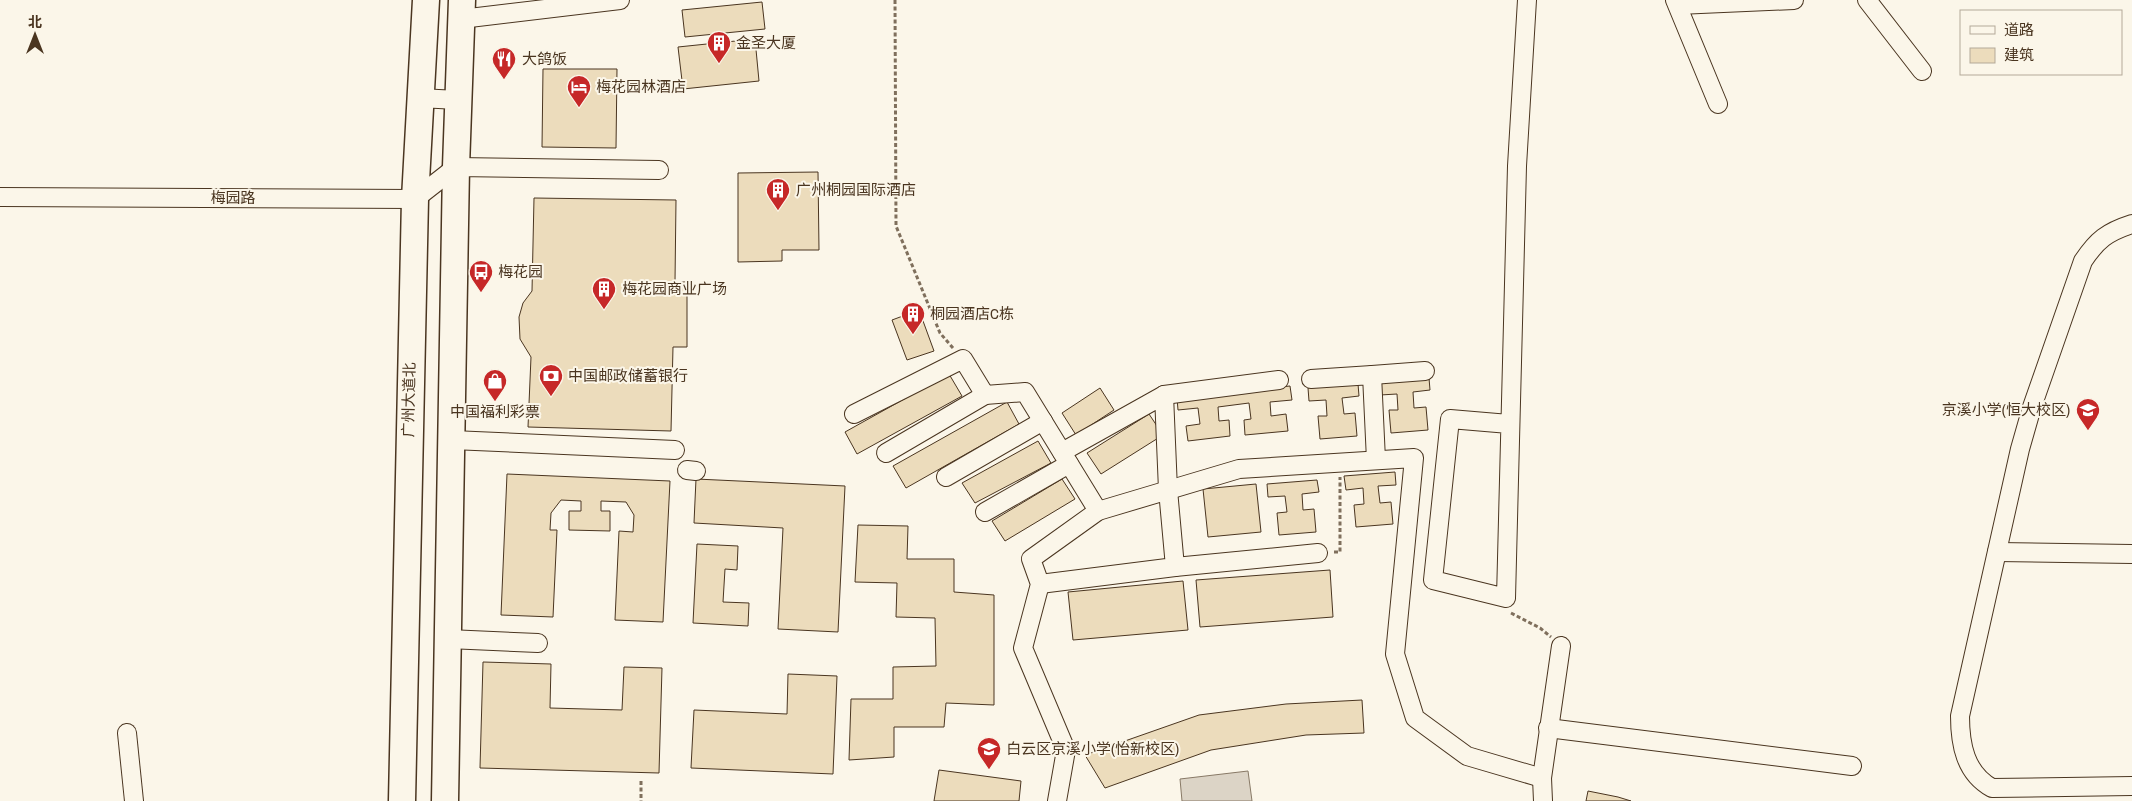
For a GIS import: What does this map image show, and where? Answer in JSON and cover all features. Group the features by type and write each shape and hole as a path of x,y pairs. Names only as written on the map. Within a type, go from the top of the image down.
{"highway":[{"name":"广州大道北","path":"402,801 415,199 419,98 426,0"},
{"path":"445,801 456,167 461,10"}],"street":[{"path":"461,10 620,0"},
{"path":"1509,424 1450,419 1433,580 1506,598 1517,166 1527,0"},
{"path":"1718,104 1676,2 1794,0"},
{"path":"1867,0 1922,70"},
{"path":"419,98 458,100"},
{"path":"415,199 456,167 659,170"},
{"name":"梅园路","path":"0,197 415,199"},
{"path":"2132,224 2115,230 2095,242 2082,261 2032,407 1960,716 1962,750 1976,775 1992,788 2132,786"},
{"path":"854,414 963,359 985,395"},
{"path":"1311,379 1424,371"},
{"path":"1372,375 1376,460"},
{"path":"985,512 1164,395 1280,380"},
{"path":"886,453 985,395 1025,392 1098,511"},
{"path":"1164,395 1168,490 1175,567"},
{"path":"946,477 1043,421"},
{"path":"452,440 675,450"},
{"path":"1057,801 1066,750 1023,648 1040,584 1031,559 1098,511 1239,468 1414,458 1395,654 1415,718 1467,756 1542,778"},
{"path":"1997,552 2132,554"},
{"path":"1040,584 1175,567 1318,553"},
{"path":"448,640 538,643"},
{"path":"1543,801 1542,778 1561,646"},
{"path":"1548,728 1852,766"},
{"path":"127,733 134,801"},
{"path":"1533,801 1542,778"}],"path":[{"path":"894,0 896,226 940,333"},
{"path":"1340,477 1340,552"},
{"path":"1507,611 1540,628 1561,646"},
{"path":"641,781 642,801"}],"shaded area":[{"path":"1248,771 1252,801 1182,801 1180,779"}],"building":[{"path":"762,2 765,29 685,37 682,10"},
{"name":"金圣大厦","path":"755,39 759,81 683,89 678,47"},
{"name":"梅花园林酒店","path":"543,69 617,69 616,148 542,147"},
{"name":"广州桐园国际酒店","path":"818,172 819,250 782,250 782,261 738,262 738,173"},
{"name":"梅花园商业广场","path":"534,198 676,200 675,282 687,282 687,347 673,347 671,431 528,427 531,357 520,339 519,317 523,303 532,291"},
{"name":"桐园酒店C栋","path":"919,310 934,351 907,360 892,320"},
{"path":"949,374 962,396 857,454 845,432"},
{"path":"1429,378 1430,390 1413,392 1414,408 1426,407 1428,430 1391,433 1389,410 1398,410 1397,394 1380,395 1378,382"},
{"path":"1358,384 1359,396 1342,398 1344,414 1355,413 1357,436 1320,439 1318,416 1327,416 1326,400 1309,401 1308,388"},
{"path":"1290,386 1292,400 1270,402 1271,416 1286,414 1288,431 1245,435 1244,420 1251,419 1249,403 1218,407 1219,421 1229,420 1230,436 1188,441 1186,426 1200,424 1198,408 1178,410 1177,398"},
{"path":"1100,388 1114,410 1076,435 1062,413"},
{"path":"1007,402 1019,424 906,488 893,466"},
{"path":"1149,414 1163,435 1101,474 1087,453"},
{"path":"1038,441 1051,463 975,503 962,483"},
{"path":"1395,472 1396,485 1378,486 1380,503 1391,502 1393,524 1356,527 1354,505 1364,504 1363,488 1346,490 1344,476"},
{"path":"507,474 670,481 663,622 615,620 619,531 633,532 634,515 626,502 601,501 601,511 610,511 610,531 569,530 569,511 581,511 581,501 561,500 551,513 550,530 557,530 553,617 501,615"},
{"path":"696,479 845,486 838,632 778,629 783,528 694,523"},
{"path":"1062,479 1075,499 1005,541 992,521"},
{"path":"1317,480 1319,492 1302,494 1303,510 1314,509 1316,532 1279,535 1277,513 1287,512 1285,496 1268,497 1267,484"},
{"path":"1256,484 1261,532 1208,537 1203,489"},
{"path":"858,525 908,526 907,559 954,559 954,592 994,595 994,705 946,703 944,727 894,727 894,757 849,760 851,699 893,699 893,667 936,666 935,618 896,617 897,583 855,582"},
{"path":"697,544 738,546 737,570 725,569 723,602 749,603 748,626 693,623"},
{"path":"1330,570 1333,617 1200,627 1196,580"},
{"path":"1183,581 1188,630 1073,640 1068,592"},
{"path":"483,662 551,664 550,708 622,710 624,667 662,668 659,773 480,768"},
{"path":"788,674 837,676 833,774 691,768 694,710 787,714"},
{"path":"1362,700 1364,733 1306,735 1211,750 1105,788 1085,755 1199,715 1286,704"},
{"path":"939,770 1021,781 1019,801 934,801"},
{"path":"1588,791 1618,797 1631,801 1586,801"}],"place":[{"name":"金圣大厦","path":"719,64"},
{"name":"大鸽饭","path":"504,80"},
{"name":"梅花园林酒店","path":"579,108"},
{"name":"广州桐园国际酒店","path":"778,211"},
{"name":"梅花园","path":"481,293"},
{"name":"梅花园商业广场","path":"604,310"},
{"name":"桐园酒店C栋","path":"913,335"},
{"name":"中国邮政储蓄银行","path":"551,397"},
{"name":"中国福利彩票","path":"495,402"},
{"name":"京溪小学(恒大校区)","path":"2088,431"},
{"name":"白云区京溪小学(怡新校区)","path":"989,770"}]}
